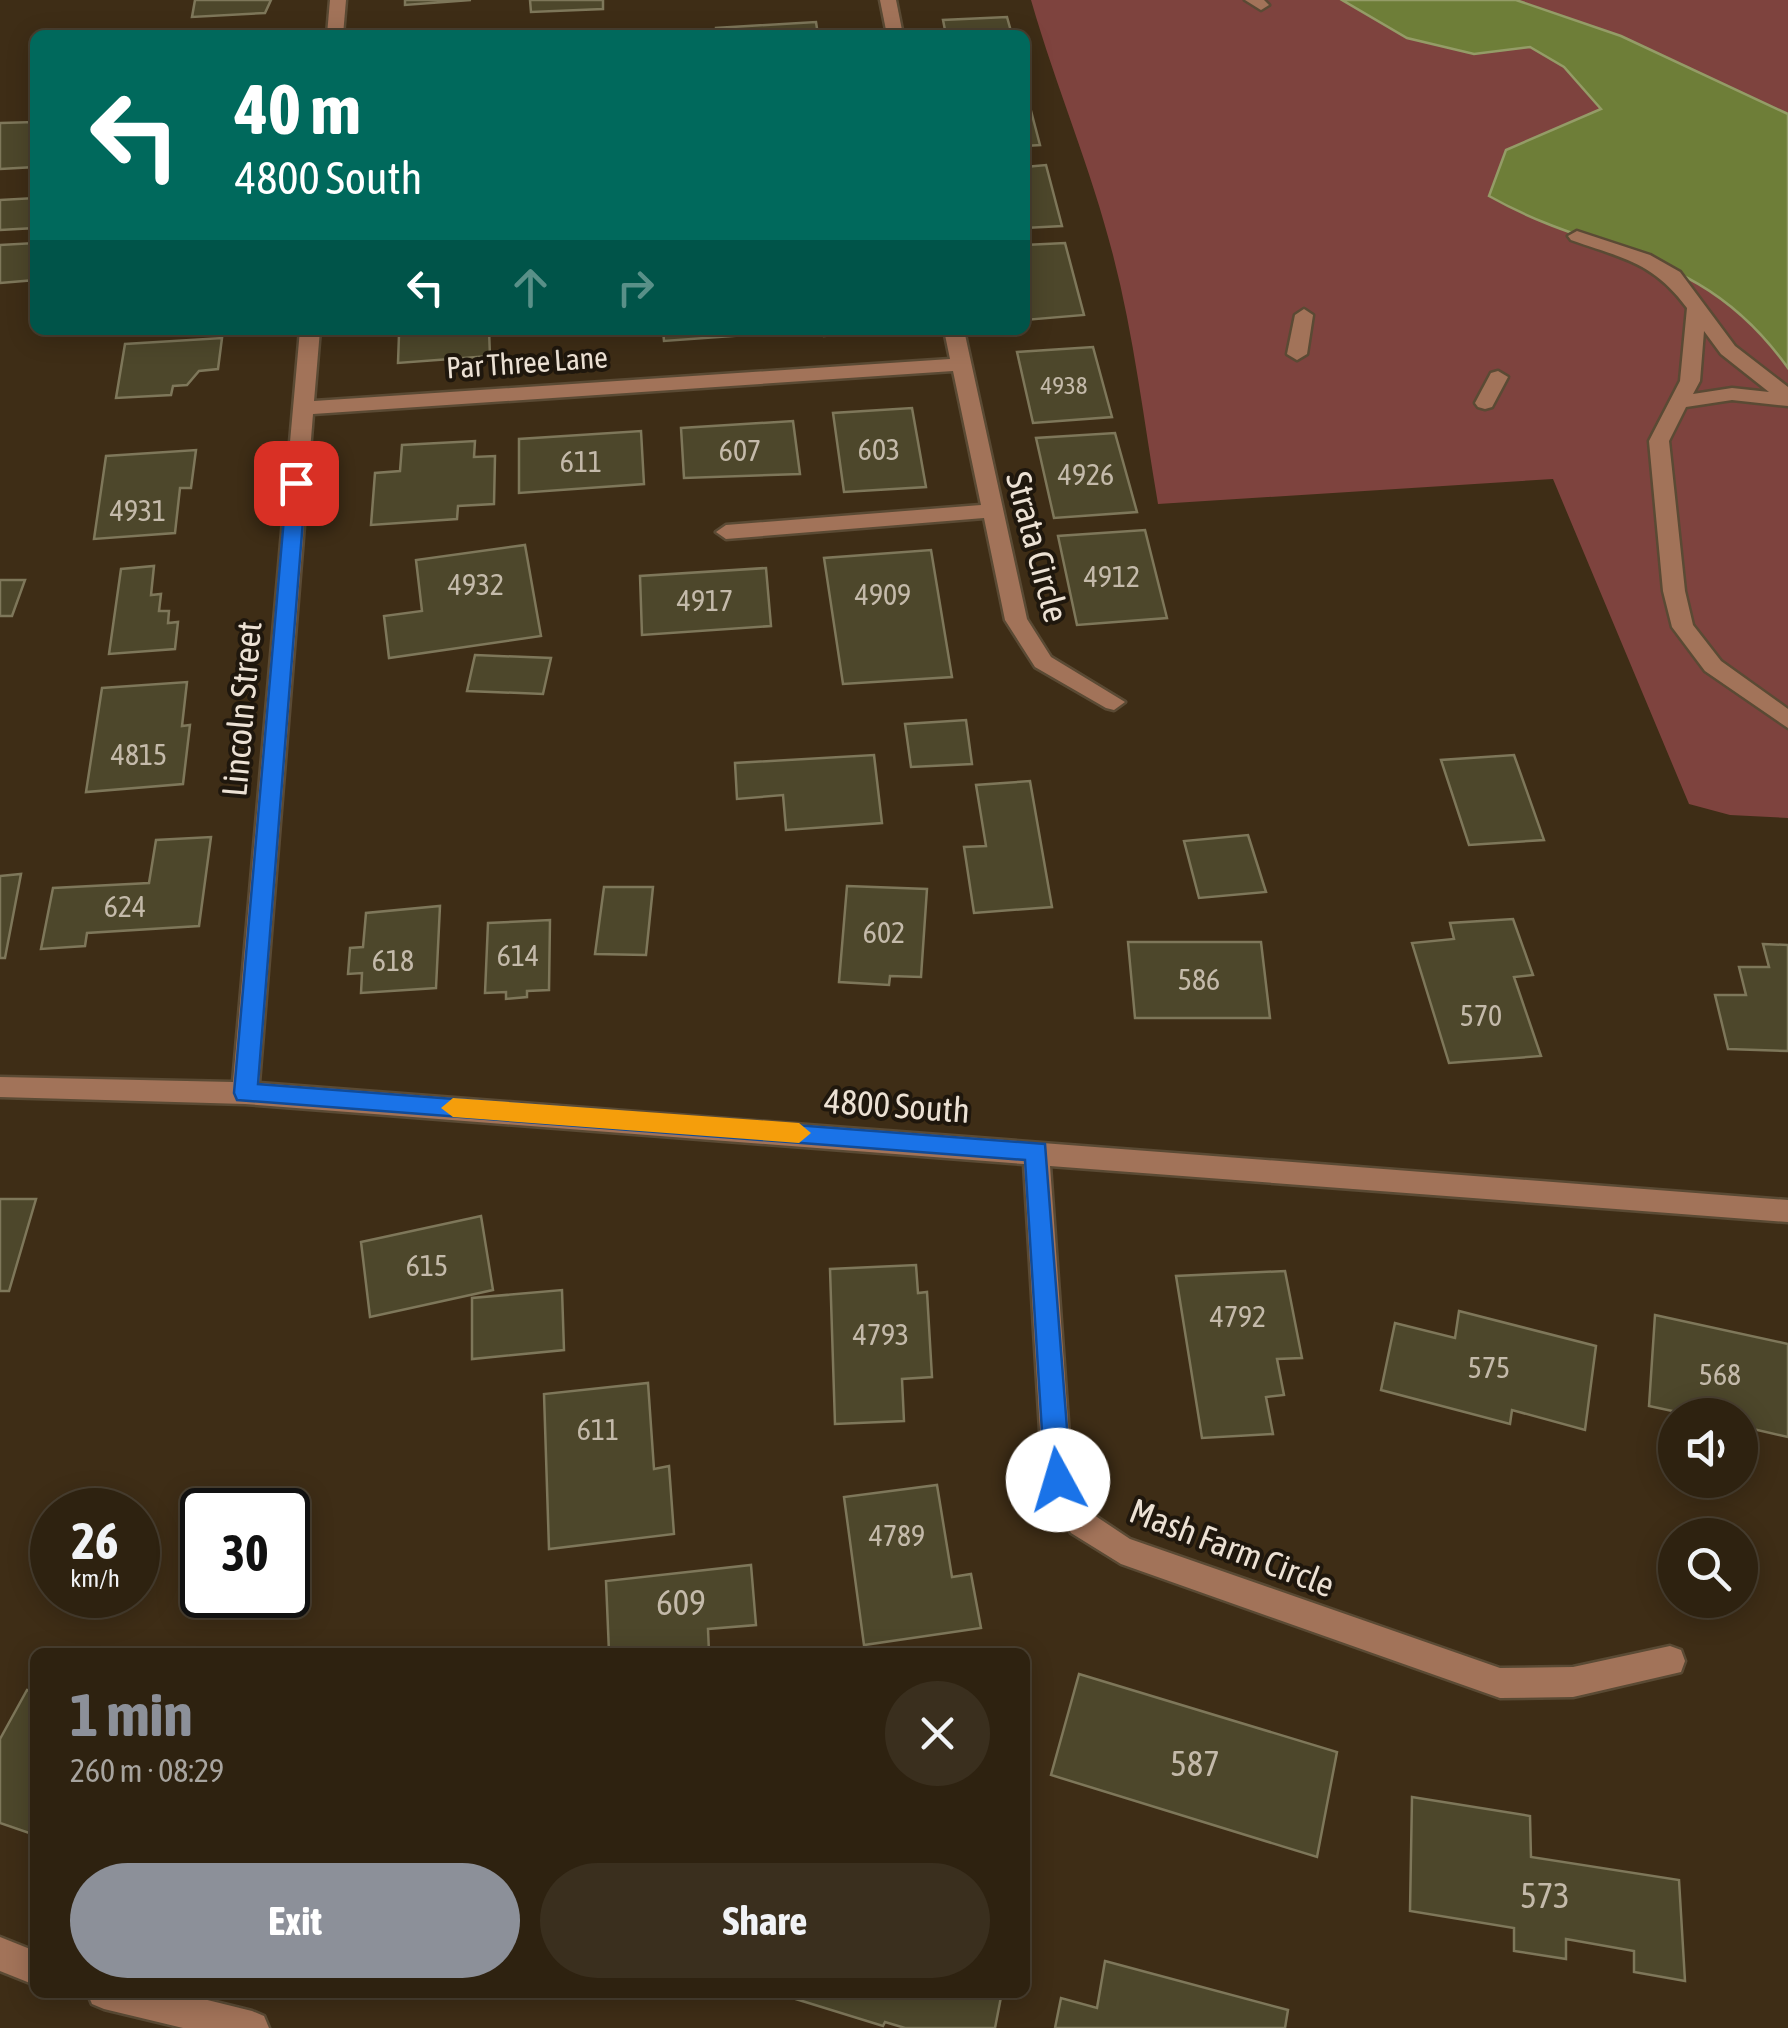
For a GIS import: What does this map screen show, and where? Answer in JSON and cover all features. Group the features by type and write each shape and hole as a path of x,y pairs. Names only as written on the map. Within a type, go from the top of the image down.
{"street":[{"path":"335,30 338,0"},
{"path":"888,0 895,30"},
{"path":"1578,236 1642,259 1673,276 1728,350 1788,399"},
{"path":"1696,308 1690,381 1681,402 1666,420 1659,441 1674,591 1683,627 1713,666 1788,720"},
{"path":"1297,354 1304,315"},
{"name":"Lincoln Street","path":"245,1093 310,335"},
{"path":"955,335 961,364"},
{"name":"Par Three Lane","path":"303,408 961,364"},
{"name":"Strata Circle","path":"961,364 1002,568 1023,636 1062,676 1114,702"},
{"path":"1485,403 1498,377"},
{"path":"1681,402 1732,394 1788,399"},
{"path":"726,532 991,511"},
{"name":"4800 South","path":"0,1087 245,1093 1788,1210"},
{"name":"Mash Farm Circle","path":"1036,1151 1054,1455 1068,1505 1098,1538 1120,1550 1500,1683 1573,1682 1670,1661"},
{"path":"0,1954 30,1966"},
{"path":"129,1998 252,2028"}],"shaded area":[{"path":"1031,0 1788,0 1788,818 1730,815 1689,804 1553,479 1158,504 1133,348 1113,255"},
{"path":"1342,0 1516,0 1621,36 1788,114 1788,368 1755,328 1720,298 1685,277 1531,217 1489,196 1506,150 1601,109 1564,67 1530,47 1474,54 1407,38"}],"building":[{"path":"195,0 271,0 265,13 192,17"},
{"path":"405,0 471,0 405,5"},
{"path":"530,0 603,0 603,9 531,12"},
{"path":"1007,17 1011,30 945,30 943,20"},
{"path":"816,22 817,30 716,30"},
{"path":"1030,107 1040,145 1030,146"},
{"path":"30,122 30,167 0,169 0,123"},
{"path":"1046,165 1062,226 1030,228 1030,167"},
{"path":"30,198 30,228 0,230 0,200"},
{"path":"30,243 30,280 0,283 0,245"},
{"path":"1065,243 1084,315 1030,320 1030,245"},
{"path":"399,335 489,335 490,356 398,363"},
{"path":"663,335 746,335 664,341"},
{"path":"222,338 218,369 199,371 187,385 173,386 171,395 116,398 125,344"},
{"path":"1093,347 1112,417 1033,423 1017,352"},
{"path":"912,408 926,487 844,492 833,413"},
{"path":"793,421 800,474 684,478 681,428"},
{"path":"641,431 644,484 519,493 519,439"},
{"path":"1115,433 1137,512 1054,518 1036,438"},
{"path":"475,441 474,457 495,456 494,504 458,506 457,519 371,525 375,473 400,471 402,445"},
{"path":"196,450 191,488 180,488 175,533 94,539 106,456"},
{"path":"1145,530 1167,618 1077,625 1058,536"},
{"path":"525,545 541,636 389,658 384,616 422,611 416,560"},
{"path":"931,550 952,677 843,684 824,558"},
{"path":"154,566 151,595 161,594 159,611 169,611 168,623 178,622 175,649 109,654 121,569"},
{"path":"766,568 771,626 642,635 640,576"},
{"path":"0,580 25,580 12,616 0,616"},
{"path":"475,655 551,658 543,694 467,691"},
{"path":"187,682 182,726 190,725 183,784 86,792 102,688"},
{"path":"966,720 972,764 911,767 905,724"},
{"path":"874,755 882,823 786,830 783,795 737,799 735,763"},
{"path":"1514,755 1544,840 1469,845 1441,760"},
{"path":"1030,781 1052,907 974,913 964,847 986,846 976,785"},
{"path":"1248,835 1266,892 1199,898 1184,841"},
{"path":"211,837 199,926 87,933 85,946 41,949 53,888 149,883 156,840"},
{"path":"21,874 5,958 0,958 0,876"},
{"path":"847,886 927,889 921,977 890,976 889,985 839,982"},
{"path":"604,887 653,887 646,955 595,954"},
{"path":"440,906 436,988 361,993 362,973 348,974 350,948 363,947 366,913"},
{"path":"1513,919 1533,975 1514,977 1541,1056 1449,1063 1412,943 1454,939 1450,923"},
{"path":"550,920 549,990 527,991 527,997 506,999 506,992 485,993 488,923"},
{"path":"1128,942 1261,942 1270,1018 1135,1018"},
{"path":"1763,944 1788,945 1788,1051 1728,1049 1715,995 1746,995 1739,967 1769,967"},
{"path":"0,1199 36,1199 9,1291 0,1291"},
{"path":"481,1216 493,1290 370,1317 361,1242"},
{"path":"916,1265 918,1293 927,1292 932,1377 902,1379 904,1421 835,1424 830,1269"},
{"path":"1285,1271 1302,1358 1277,1359 1284,1395 1266,1397 1273,1434 1202,1438 1176,1276"},
{"path":"562,1290 564,1350 472,1359 472,1298"},
{"path":"1459,1311 1596,1346 1585,1430 1512,1410 1510,1424 1381,1390 1395,1323 1455,1338"},
{"path":"1655,1315 1788,1344 1788,1437 1758,1430 1758,1398 1658,1398 1658,1408 1649,1406"},
{"path":"648,1383 654,1469 669,1466 674,1534 549,1549 544,1394"},
{"path":"937,1485 952,1577 971,1574 981,1628 864,1645 844,1497"},
{"path":"751,1565 756,1625 708,1629 709,1648 609,1648 606,1581"},
{"path":"1079,1674 1337,1752 1317,1857 1051,1775"},
{"path":"27,1690 30,1691 30,1833 0,1823 0,1739"},
{"path":"1412,1797 1530,1816 1531,1857 1679,1880 1685,1981 1634,1972 1634,1951 1566,1939 1566,1959 1514,1951 1514,1928 1410,1911"},
{"path":"1105,1961 1288,2010 1285,2028 1055,2028 1061,1998 1097,2008"},
{"path":"792,1998 1001,1998 995,2028 905,2028 885,2022 883,2026"}],"slow traffic":[{"path":"453,1108 799,1133"}],"route":[{"path":"296,483 245,1093 1036,1151 1058,1480"}]}
